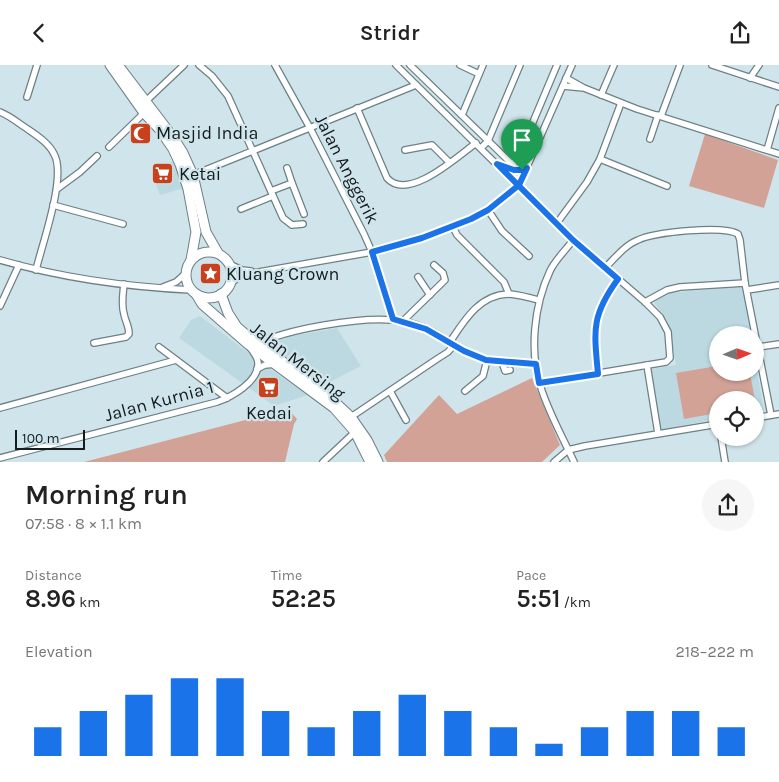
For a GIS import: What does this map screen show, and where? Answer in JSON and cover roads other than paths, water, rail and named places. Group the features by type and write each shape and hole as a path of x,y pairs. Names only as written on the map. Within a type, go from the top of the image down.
{"highway":[{"path":"110,65 144,113 160,130 173,149 188,189 196,232 186,273 186,281 194,292 207,298 221,294 229,285 232,272 229,264 218,253 206,232 193,175 174,137 118,65"},
{"path":"190,260 201,253 218,253"},
{"name":"Jalan Mersing","path":"194,292 202,304 253,344 322,391 351,417 367,440 378,462"},
{"name":"Jalan Mersing","path":"221,294 228,313 237,327 276,365 334,409 355,432 370,462"}],"street":[{"path":"27,97 37,65"},
{"path":"146,101 184,65"},
{"path":"199,65 212,76 228,96 286,222 294,226 303,224"},
{"name":"Jalan Anggerik","path":"275,65 348,200 372,252 393,319"},
{"path":"396,65 573,240 645,302 660,317 668,332 670,358 666,362 539,383"},
{"path":"410,65 510,162 514,163 518,160 557,65"},
{"path":"460,65 479,74"},
{"path":"462,115 483,65"},
{"path":"481,148 488,141 520,65"},
{"path":"229,285 242,275 372,252 422,238 453,227 488,210 519,185 572,65"},
{"path":"601,95 614,65"},
{"path":"650,139 680,65"},
{"path":"712,65 779,87"},
{"path":"750,78 759,65"},
{"path":"566,78 584,88 621,103 779,154"},
{"path":"193,175 416,85"},
{"path":"563,86 584,88"},
{"path":"556,223 587,182 600,159 621,103"},
{"path":"357,108 387,178 394,184 417,183 476,143"},
{"path":"767,150 779,108"},
{"path":"0,112 8,115 35,134 54,152 58,171 57,189 36,270"},
{"path":"108,147 144,113"},
{"path":"405,150 432,145 449,162"},
{"path":"57,189 80,172 97,156"},
{"path":"600,159 667,186"},
{"path":"497,164 514,170 527,168"},
{"path":"287,168 304,214"},
{"path":"241,209 292,183"},
{"path":"53,205 123,224"},
{"path":"488,210 502,231 528,256"},
{"path":"453,227 458,235 504,282 509,294"},
{"path":"605,268 626,247 636,240 648,236 727,230 738,234 754,326"},
{"path":"573,240 550,269 539,300 535,325 536,364 539,383 574,462"},
{"path":"0,260 57,274 194,292"},
{"path":"229,264 242,270 255,272"},
{"path":"0,306 19,265"},
{"path":"403,321 445,279 434,265"},
{"path":"162,288 176,282 186,273"},
{"path":"418,277 430,295"},
{"path":"598,374 594,337 596,318 606,295 618,279"},
{"path":"94,343 126,337 128,334 128,323 122,306 124,284"},
{"path":"645,302 667,290 680,287 779,285"},
{"path":"351,417 448,352 467,316 477,306 486,301 509,294 539,300"},
{"path":"257,369 258,360 253,344 268,338 293,331 341,323 393,319 426,329 464,351 487,360 536,364"},
{"path":"764,346 779,344"},
{"path":"159,347 227,398"},
{"path":"0,408 176,360"},
{"path":"465,391 483,376 487,360"},
{"path":"502,362 505,371 510,370"},
{"path":"257,369 263,366 276,365"},
{"path":"646,365 658,433"},
{"name":"Jalan Kurnia 1","path":"0,458 227,398 242,390 257,369"},
{"path":"764,378 771,415"},
{"path":"390,391 406,419"},
{"path":"764,416 779,414"},
{"path":"554,462 568,450 709,425"},
{"path":"323,462 355,432"},
{"path":"722,446 725,462"}],"place":[{"name":"Masjid India","path":"140,133"},
{"name":"Ketai","path":"163,174"},
{"name":"Kluang Crown","path":"210,274"},
{"name":"Kedai","path":"269,388"}]}
